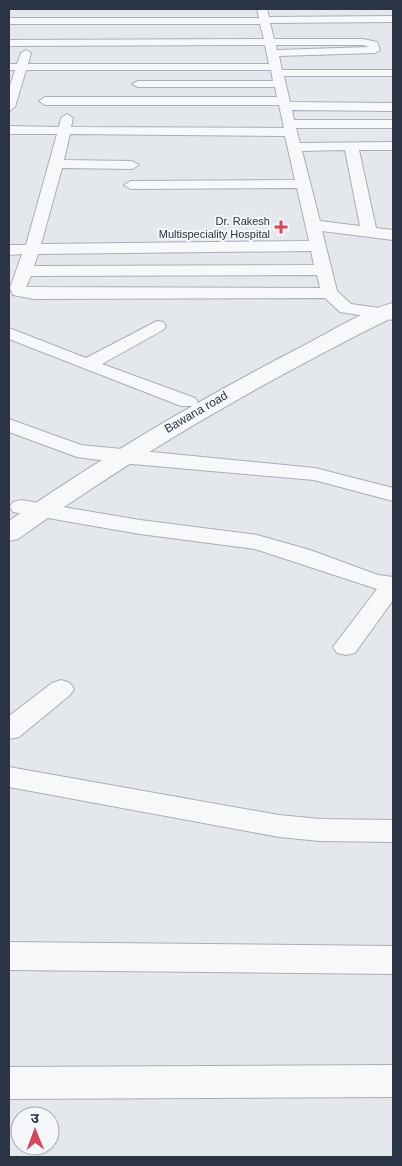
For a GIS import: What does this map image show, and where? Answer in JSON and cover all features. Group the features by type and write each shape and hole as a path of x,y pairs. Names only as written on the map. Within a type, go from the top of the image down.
{"street":[{"path":"82,55 92,9"},
{"path":"169,9 168,21 170,28 393,73"},
{"path":"254,9 271,47 329,293 346,308 360,311"},
{"path":"9,106 12,87 22,67 40,14"},
{"path":"9,21 40,14 90,21 168,21"},
{"path":"124,84 393,19"},
{"path":"9,43 29,43 82,55 271,47 362,31"},
{"path":"9,67 22,67 82,55 367,42 379,47"},
{"path":"44,100 393,124"},
{"path":"43,118 66,124 134,131 393,107"},
{"path":"9,130 66,124 287,117"},
{"path":"66,124 57,164 32,250 18,288 19,291 34,294 329,293"},
{"path":"130,200 134,131"},
{"path":"351,146 369,232"},
{"path":"295,147 393,146"},
{"path":"57,164 132,165"},
{"path":"131,185 304,184"},
{"path":"312,226 393,235"},
{"path":"9,250 317,246"},
{"path":"25,271 323,270"},
{"name":"Bawana road","path":"110,456 202,408 332,333 360,311 391,309"},
{"name":"Bawana road","path":"9,533 23,511 110,456 188,402 332,333 391,309"},
{"path":"87,365 157,326"},
{"path":"9,333 87,365 188,402"},
{"path":"9,425 65,448 110,456 315,474 393,494"},
{"path":"23,511 257,542 393,586 346,646"},
{"path":"9,730 61,689"},
{"path":"9,777 279,826 320,830 393,831"},
{"path":"9,956 393,960"},
{"path":"9,1083 393,1081"}],"place":[{"name":"Dr. Rakesh Multispeciality Hospital","path":"281,227"}]}
